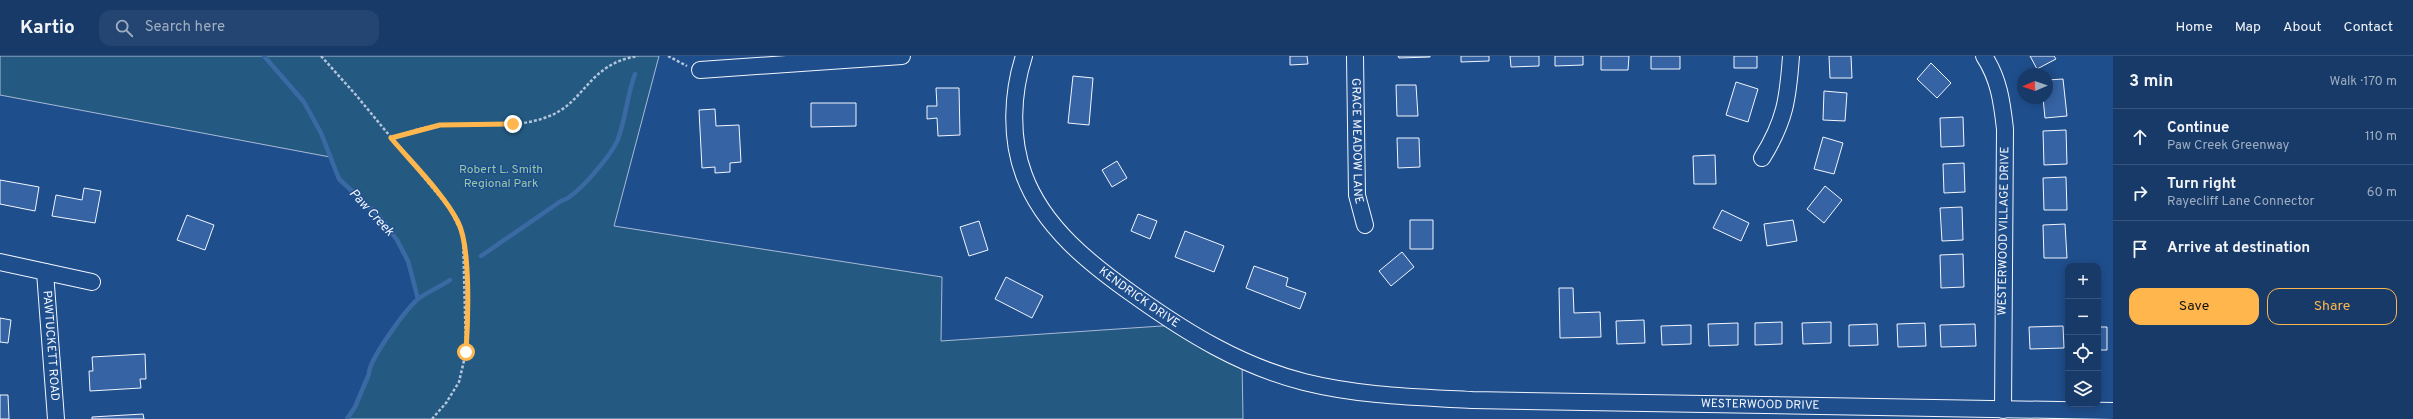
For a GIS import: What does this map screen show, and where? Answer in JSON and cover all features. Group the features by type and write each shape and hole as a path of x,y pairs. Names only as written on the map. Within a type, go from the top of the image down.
{"street":[{"path":"700,70 902,56"},
{"name":"KENDRICK DRIVE","path":"1024,56 1016,92 1015,133 1024,174 1034,197 1050,221 1078,251 1108,276 1176,325 1242,361 1302,382 1352,393 1407,397"},
{"name":"GRACE MEADOW LANE","path":"1355,56 1357,195 1365,225"},
{"path":"1762,158 1774,138 1783,117 1788,98 1791,56"},
{"name":"WESTERWOOD VILLAGE DRIVE","path":"1984,56 1993,70 2002,97 2005,129 2003,410"},
{"path":"0,262 92,282"},
{"name":"PAWTUCKETT ROAD","path":"45,272 56,419"},
{"name":"WESTERWOOD DRIVE","path":"1407,397 1701,405 2113,411"}],"path":[{"path":"321,56 356,95 450,209 463,236 466,352 458,382 446,403 432,419"},
{"path":"391,138 440,125 513,124 547,117 565,108 599,72 613,62 638,56"},
{"path":"668,56 700,70"}],"green space":[{"name":"Robert L. Smith Regional Park","path":"0,56 659,56 614,226 942,277 941,341 1176,325 1242,361 1243,419 347,419 355,407 369,374 374,356 388,335 417,299 408,261 397,240 379,216 339,179 330,157 0,95"}],"building":[{"path":"1290,56 1307,56 1308,64 1290,65"},
{"path":"1398,56 1430,56 1430,57 1399,58"},
{"path":"1461,56 1489,56 1489,61 1461,62"},
{"path":"1510,56 1539,56 1539,66 1511,67"},
{"path":"1555,56 1583,56 1583,65 1555,66"},
{"path":"1601,56 1629,56 1628,70 1601,70"},
{"path":"1651,56 1680,56 1680,69 1651,69"},
{"path":"1734,56 1757,56 1757,68 1734,68"},
{"path":"1829,56 1851,56 1852,78 1830,78"},
{"path":"2030,56 2054,56 2056,59 2039,68 2036,68"},
{"path":"1931,63 1951,83 1937,98 1917,79"},
{"path":"1073,76 1093,78 1089,125 1068,123"},
{"path":"2063,79 2067,116 2045,118 2044,104 2053,104 2053,80"},
{"path":"1736,82 1758,89 1748,122 1726,115"},
{"path":"1396,85 1416,85 1418,116 1397,116"},
{"path":"936,88 959,88 960,135 938,136 937,118 927,119 927,106 937,106"},
{"path":"1824,91 1847,93 1845,121 1823,120"},
{"path":"811,103 856,103 856,126 811,127"},
{"path":"715,109 716,126 739,125 741,162 730,163 730,172 715,173 715,167 702,168 699,110"},
{"path":"1963,117 1964,146 1941,147 1940,118"},
{"path":"2066,130 2067,164 2044,165 2043,131"},
{"path":"1823,137 1843,143 1834,174 1814,169"},
{"path":"1397,138 1419,138 1420,167 1398,168"},
{"path":"1715,155 1716,184 1694,184 1693,156"},
{"path":"1117,161 1127,178 1112,187 1102,170"},
{"path":"1964,163 1965,192 1944,193 1943,164"},
{"path":"2066,177 2067,210 2044,210 2043,178"},
{"path":"0,180 39,187 35,211 0,204"},
{"path":"1825,186 1842,200 1824,223 1807,209"},
{"path":"84,188 101,191 95,223 52,216 56,195 82,200"},
{"path":"1962,207 1963,240 1942,241 1940,208"},
{"path":"1722,210 1749,223 1741,241 1713,228"},
{"path":"1138,214 1157,221 1150,239 1131,231"},
{"path":"187,215 214,225 205,250 177,240"},
{"path":"1410,220 1433,220 1433,249 1410,249"},
{"path":"1793,220 1797,241 1767,246 1764,224"},
{"path":"979,221 988,250 969,256 960,227"},
{"path":"2065,224 2067,258 2044,258 2043,225"},
{"path":"1185,231 1224,246 1214,272 1175,257"},
{"path":"1402,252 1414,267 1391,286 1379,271"},
{"path":"1963,254 1964,287 1941,288 1940,255"},
{"path":"1254,266 1288,278 1286,286 1306,293 1300,309 1246,288"},
{"path":"1006,277 1043,296 1032,318 995,299"},
{"path":"1559,288 1573,288 1574,313 1600,312 1601,337 1560,338"},
{"path":"0,318 11,320 8,343 0,342"},
{"path":"1644,320 1645,343 1617,344 1616,321"},
{"path":"1782,322 1782,344 1755,345 1755,323"},
{"path":"1831,322 1831,343 1803,344 1802,323"},
{"path":"1738,323 1738,345 1709,346 1708,324"},
{"path":"1925,323 1926,346 1898,347 1897,324"},
{"path":"1877,324 1878,345 1849,346 1849,325"},
{"path":"1975,324 1976,346 1941,347 1940,325"},
{"path":"1691,325 1691,344 1662,345 1661,326"},
{"path":"2063,326 2064,348 2030,349 2029,327"},
{"path":"2101,327 2107,327 2107,350 2101,350"},
{"path":"145,354 146,379 140,379 141,388 90,391 89,371 93,371 92,357"},
{"path":"0,395 8,395 9,419 0,419"},
{"path":"143,414 144,419 92,419 92,417"}],"waterway":[{"name":"Paw Creek","path":"264,56 304,102 321,133 339,179 379,216 397,240 408,261 418,299"},
{"path":"481,256 576,192 602,164 618,139 635,74"},
{"name":"Paw Creek","path":"347,419 355,407 369,374 370,367 381,347 397,324 418,299 450,280"}],"route":[{"path":"466,352 467,332 465,255 463,236 458,222 450,209 391,138 420,129 440,125 513,124"}]}
